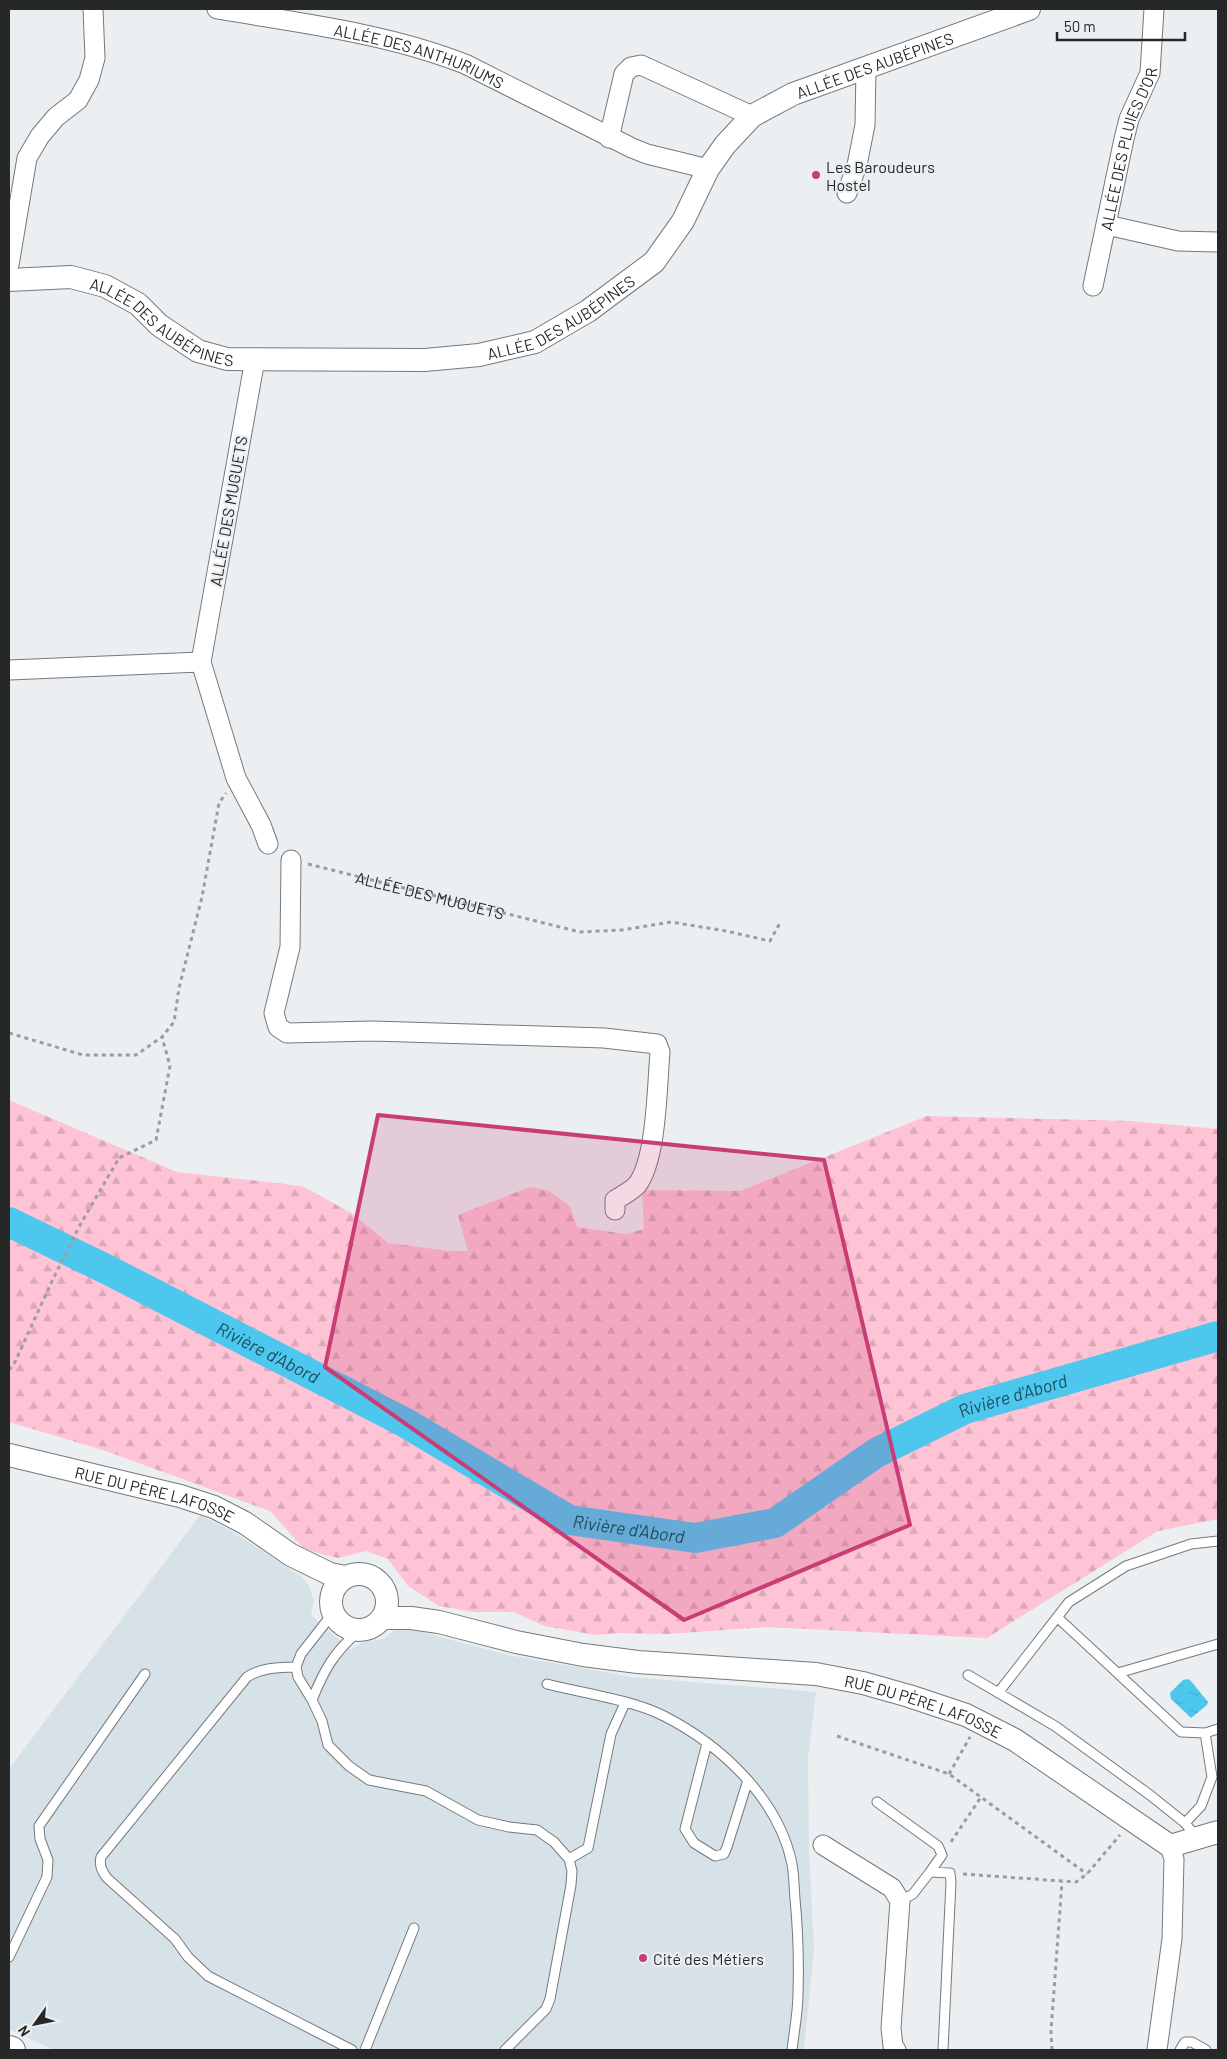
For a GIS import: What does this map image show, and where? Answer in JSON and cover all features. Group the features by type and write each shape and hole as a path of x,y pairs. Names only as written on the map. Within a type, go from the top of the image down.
{"street":[{"path":"9,265 27,158 40,136 56,117 78,100 89,80 95,58 93,9"},
{"name":"ALLÉE DES ANTHURIUMS","path":"217,9 358,34 447,57 465,64 609,138 647,154 708,169"},
{"name":"ALLÉE DES AUBÉPINES","path":"9,280 71,277 105,286 138,304 160,325 198,351 227,359 425,360 479,355 535,342 588,311 654,262 683,221 708,169 725,144 752,116 793,94 1029,9"},
{"name":"ALLÉE DES PLUIES D'OR","path":"1093,286 1129,119 1150,73 1154,9"},
{"path":"609,138 624,74 631,66 641,65 752,116"},
{"path":"847,193 857,165 865,125 866,67"},
{"path":"1107,224 1178,241 1218,242"},
{"name":"ALLÉE DES MUGUETS","path":"255,359 201,662 236,778 261,825 268,844"},
{"path":"9,670 201,662"},
{"path":"291,860 290,947 274,1013 278,1026 287,1033 383,1031 604,1038 657,1044 660,1052 650,1153 639,1183 615,1200 615,1210"},
{"name":"RUE DU PÈRE LAFOSSE","path":"9,1455 180,1496 214,1507 245,1522 291,1555 330,1574 345,1577"},
{"name":"RUE DU PÈRE LAFOSSE","path":"291,1555 332,1605"},
{"path":"353,1574 370,1575 383,1586 387,1594 387,1610 383,1618 377,1625 368,1630 359,1631 348,1628 339,1622 332,1605 334,1589 345,1577 353,1574"},
{"name":"RUE DU PÈRE LAFOSSE","path":"387,1594 439,1622"},
{"name":"RUE DU PÈRE LAFOSSE","path":"383,1618 411,1618 439,1622 516,1642 583,1655 638,1662 816,1674 863,1683 908,1696 966,1714 1015,1740 1170,1846"},
{"path":"1157,2050 1172,1939 1174,1859 1170,1846 1191,1831 1218,1832"},
{"path":"823,1845 892,1888 900,1901 891,2028 892,2046 896,2050"}],"lane":[{"path":"998,1693 1069,1602 1126,1566 1191,1544 1218,1541"},
{"path":"332,1605 301,1654 296,1667 298,1677 322,1721 328,1745 349,1766 370,1780 426,1791 478,1820 509,1828 537,1830 554,1842 569,1859 572,1871 571,1885 550,1999 546,2009 505,2050"},
{"path":"1057,1617 1181,1732 1205,1733 1218,1729"},
{"path":"312,1700 323,1672 344,1644 359,1631"},
{"path":"1118,1673 1218,1644"},
{"path":"296,1667 264,1669 254,1672 247,1677 101,1857 100,1863 102,1871 107,1878 175,1939 188,1957 208,1976 352,2050"},
{"path":"9,1957 47,1876 48,1860 40,1839 39,1826 145,1674"},
{"path":"968,1675 1055,1726 1191,1831 1212,1777 1205,1733"},
{"path":"547,1684 625,1703 664,1716 707,1743 748,1780 764,1801 780,1830 792,1864 796,1913 798,1995 792,2050"},
{"path":"569,1859 588,1848 611,1734 625,1703"},
{"path":"707,1743 685,1829 694,1842 715,1856 724,1854 748,1780"},
{"path":"878,1802 938,1846 942,1855 913,1894 900,1901"},
{"path":"930,1872 950,1873 952,1882 943,2050"},
{"path":"365,2050 414,1928"},
{"path":"1180,2050 1185,2042 1192,2042 1206,2050"}],"path":[{"path":"9,1033 84,1055 136,1055 162,1037 174,1022 179,988 202,897 219,803 236,778"},
{"name":"ALLÉE DES MUGUETS","path":"291,860 580,932 622,930 671,922 726,931 770,941 780,923"},
{"path":"9,1370 15,1362 80,1225 119,1158 156,1140 170,1066 162,1037"},
{"path":"950,1774 978,1721"},
{"path":"837,1736 950,1774 1087,1874"},
{"path":"942,1855 981,1797"},
{"path":"950,1873 1076,1882 1087,1874 1132,1821"},
{"path":"1052,2050 1050,2031 1062,1882"}],"highlighted area":[{"path":"378,1115 824,1160 910,1525 684,1620 325,1367"}],"shaded area":[{"path":"200,1515 230,1530 302,1577 308,1584 314,1601 311,1615 351,1650 363,1642 384,1639 399,1626 508,1655 632,1677 816,1692 808,1758 809,1851 814,1950 804,2050 54,2050 9,2029 9,1769"}],"green space":[{"path":"9,1100 177,1172 302,1186 353,1214 388,1243 449,1251 468,1251 458,1215 530,1187 549,1191 570,1206 577,1227 626,1234 644,1229 642,1190 740,1191 927,1116 1132,1121 1218,1129 1218,1519 1158,1531 987,1638 766,1627 667,1634 617,1633 596,1635 544,1626 514,1612 474,1612 439,1606 408,1586 388,1559 366,1551 338,1558 303,1548 270,1511 106,1451 9,1422"}],"water":[{"path":"1188,1679 1208,1702 1191,1718 1171,1699 1170,1693 1183,1680"}],"waterway":[{"name":"Rivière d'Abord","path":"9,1222 104,1268 404,1422 569,1520 695,1538 775,1523 876,1453 965,1409 1218,1336"}],"place":[{"name":"Les Baroudeurs Hostel","path":"816,175"},
{"name":"Cité des Métiers","path":"643,1958"}]}
